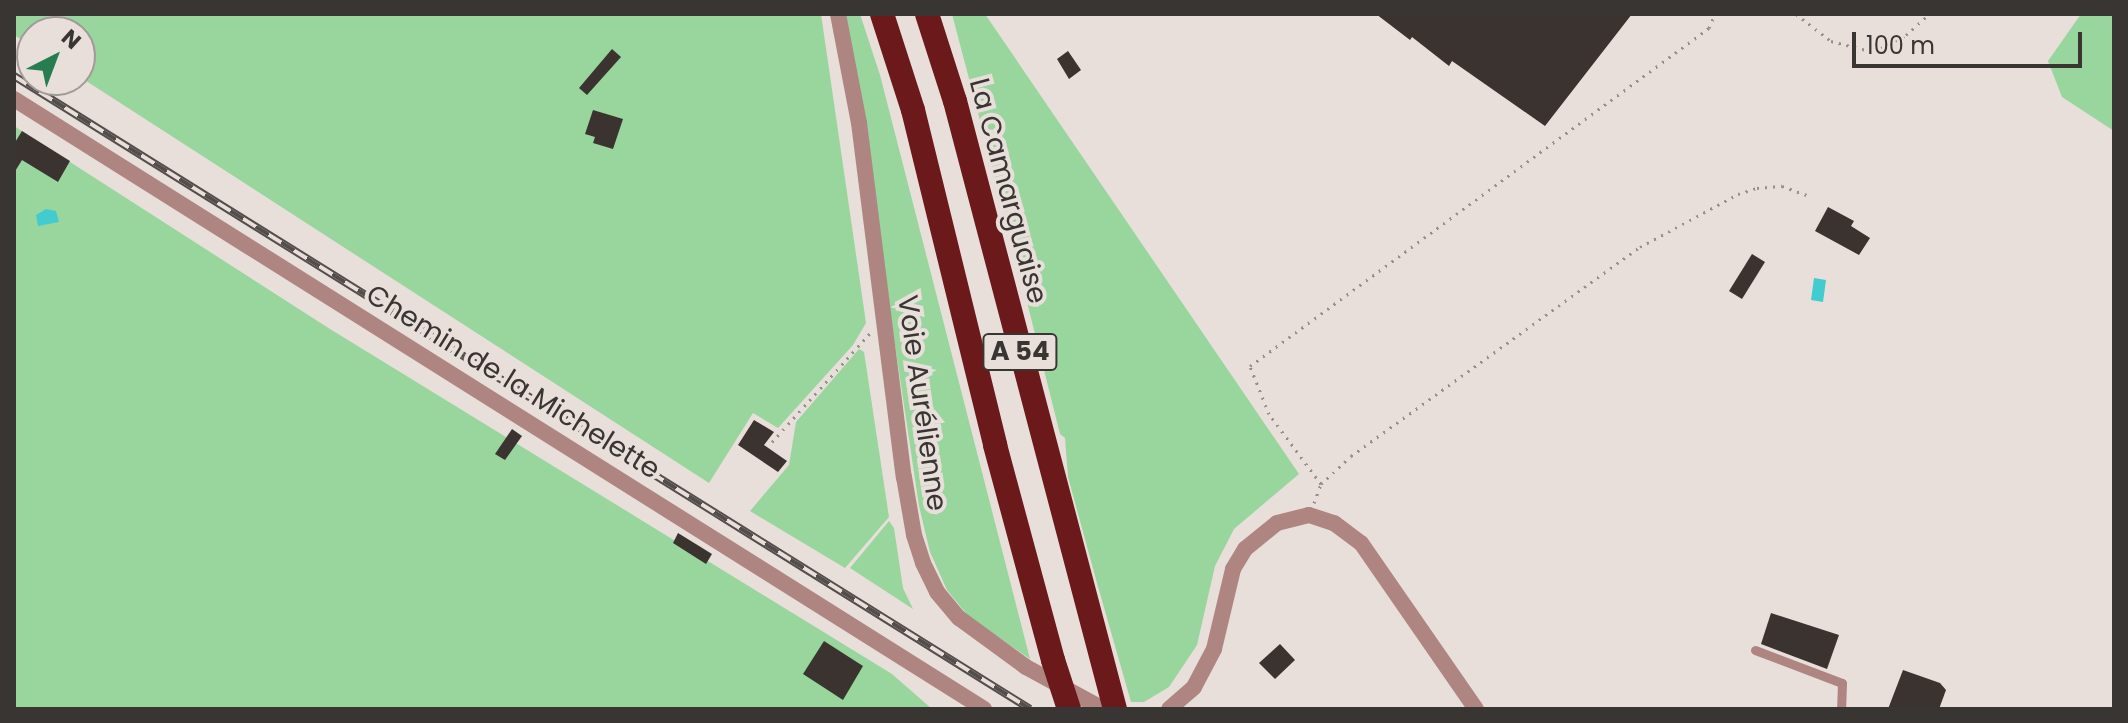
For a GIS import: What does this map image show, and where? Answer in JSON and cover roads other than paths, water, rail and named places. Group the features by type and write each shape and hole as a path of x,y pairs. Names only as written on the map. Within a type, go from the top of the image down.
{"highway":[{"name":"A 54","path":"882,14 913,110 995,445 1069,709"},
{"name":"La Camarguaise","path":"927,14 955,101 1109,703"}],"street":[{"name":"Voie Aurélienne","path":"838,14 859,123 914,535 937,592 959,618 1026,667 1109,703"},
{"name":"Chemin de la Michelette","path":"14,99 984,709"},
{"path":"1169,709 1194,687 1214,649 1233,569 1245,549 1277,523 1309,515 1334,523 1361,543 1476,709"}],"lane":[{"path":"1755,650 1842,683 1841,709"}],"water":[{"path":"46,209 56,211 59,222 38,226 36,215"},
{"path":"1814,278 1826,280 1823,302 1811,300"}],"railway":[{"path":"14,76 1030,709"}]}
